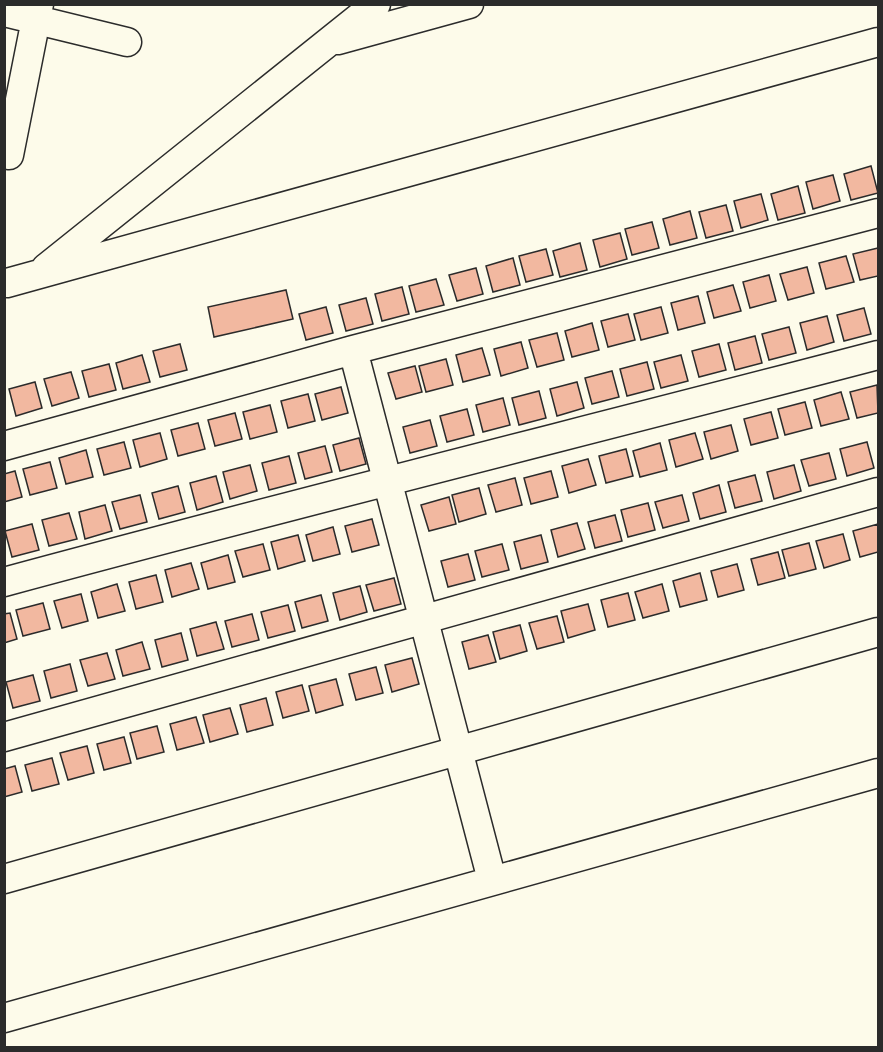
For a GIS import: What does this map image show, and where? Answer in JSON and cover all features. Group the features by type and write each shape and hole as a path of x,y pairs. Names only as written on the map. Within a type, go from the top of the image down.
{"street":[{"path":"37,275 376,4"},
{"path":"327,43 469,4"},
{"path":"4,12 37,12 128,42"},
{"path":"9,155 37,12"},
{"path":"7,283 879,42"},
{"path":"4,446 353,350 879,213"},
{"path":"353,350 492,880"},
{"path":"4,582 387,480 498,454 879,355"},
{"path":"4,736 879,492"},
{"path":"4,879 879,632"},
{"path":"4,1018 879,773"}],"building":[{"path":"871,166 878,193 851,200 844,174"},
{"path":"833,175 840,201 813,209 806,182"},
{"path":"798,186 805,213 778,220 771,194"},
{"path":"761,194 768,220 741,228 734,201"},
{"path":"726,205 733,231 706,238 699,212"},
{"path":"690,211 697,238 670,245 663,219"},
{"path":"652,222 659,248 632,255 625,229"},
{"path":"620,233 627,259 600,267 593,240"},
{"path":"580,243 587,270 560,277 553,251"},
{"path":"878,248 878,276 860,280 853,254"},
{"path":"546,249 553,275 526,282 519,256"},
{"path":"846,256 854,282 826,289 819,263"},
{"path":"513,258 520,285 493,292 486,266"},
{"path":"807,267 814,293 788,300 780,274"},
{"path":"476,268 483,294 457,301 449,275"},
{"path":"769,275 776,301 750,308 743,282"},
{"path":"436,279 444,305 416,312 409,286"},
{"path":"733,285 741,311 714,318 707,292"},
{"path":"402,287 409,314 382,321 375,294"},
{"path":"286,290 293,319 214,337 208,307"},
{"path":"698,296 705,323 678,330 671,303"},
{"path":"366,298 373,324 346,331 339,305"},
{"path":"326,307 333,333 306,340 299,314"},
{"path":"661,307 668,333 641,340 634,314"},
{"path":"864,308 871,334 844,341 837,315"},
{"path":"628,314 635,340 608,347 601,321"},
{"path":"827,316 834,342 807,350 800,323"},
{"path":"592,323 599,350 572,357 565,331"},
{"path":"789,327 796,353 769,360 762,334"},
{"path":"557,333 564,360 537,367 529,340"},
{"path":"755,336 762,363 735,370 728,343"},
{"path":"521,342 528,368 501,376 494,349"},
{"path":"180,344 187,370 160,377 153,351"},
{"path":"719,344 726,370 699,377 692,351"},
{"path":"482,348 490,375 463,382 456,355"},
{"path":"142,355 150,382 123,389 116,363"},
{"path":"681,355 688,381 661,388 654,362"},
{"path":"446,359 453,385 426,392 419,366"},
{"path":"647,362 654,389 627,396 620,369"},
{"path":"109,364 116,390 89,397 82,371"},
{"path":"415,366 422,392 396,399 388,373"},
{"path":"612,371 619,397 592,404 585,378"},
{"path":"71,372 79,398 52,406 44,379"},
{"path":"35,382 42,408 16,416 9,389"},
{"path":"577,382 584,408 557,416 550,389"},
{"path":"877,385 878,413 857,418 850,392"},
{"path":"341,387 348,413 322,420 315,394"},
{"path":"539,391 546,418 519,425 512,398"},
{"path":"841,392 849,419 821,426 814,400"},
{"path":"308,394 315,421 288,428 281,401"},
{"path":"503,398 510,425 483,432 476,405"},
{"path":"805,402 812,428 785,435 778,409"},
{"path":"270,405 277,432 250,439 243,412"},
{"path":"467,409 474,435 447,442 440,416"},
{"path":"771,412 778,438 751,445 744,419"},
{"path":"235,413 242,439 215,446 208,420"},
{"path":"430,420 437,446 410,453 403,427"},
{"path":"198,423 205,449 178,456 171,430"},
{"path":"731,425 738,451 711,459 704,432"},
{"path":"160,433 167,459 140,467 133,440"},
{"path":"695,433 703,459 676,467 669,440"},
{"path":"359,438 366,464 340,471 333,445"},
{"path":"124,442 131,468 104,475 97,449"},
{"path":"867,442 874,468 847,476 840,449"},
{"path":"660,443 667,470 640,477 633,451"},
{"path":"325,446 332,472 305,479 298,453"},
{"path":"626,449 633,476 606,483 599,456"},
{"path":"86,450 93,477 66,484 59,458"},
{"path":"829,453 836,479 809,486 801,460"},
{"path":"289,456 296,483 269,490 262,463"},
{"path":"588,459 596,485 569,493 562,466"},
{"path":"50,462 57,488 30,495 23,469"},
{"path":"250,465 257,491 230,499 223,472"},
{"path":"794,465 801,491 774,499 767,472"},
{"path":"15,471 22,497 4,502 4,474"},
{"path":"551,471 558,497 531,504 524,478"},
{"path":"755,475 762,501 735,508 728,482"},
{"path":"216,476 223,502 197,510 190,483"},
{"path":"515,478 522,505 496,512 488,485"},
{"path":"719,485 726,512 700,519 693,493"},
{"path":"178,486 185,512 159,519 152,493"},
{"path":"479,488 486,514 459,522 452,495"},
{"path":"140,495 147,522 120,529 112,502"},
{"path":"682,495 689,521 663,528 655,502"},
{"path":"449,497 456,524 429,531 421,505"},
{"path":"648,503 655,530 628,537 621,510"},
{"path":"105,505 112,531 85,539 79,512"},
{"path":"69,513 77,539 49,546 42,520"},
{"path":"615,515 622,541 595,548 588,522"},
{"path":"372,519 379,545 352,552 345,526"},
{"path":"577,523 585,549 558,557 551,530"},
{"path":"32,524 39,550 12,557 5,531"},
{"path":"878,524 878,552 860,557 853,531"},
{"path":"333,527 340,554 313,561 306,535"},
{"path":"843,534 850,560 824,568 816,541"},
{"path":"298,535 305,561 278,569 271,542"},
{"path":"541,535 548,562 521,569 514,542"},
{"path":"809,543 816,569 789,576 782,550"},
{"path":"263,544 270,570 243,577 235,551"},
{"path":"502,544 509,570 482,577 475,551"},
{"path":"778,552 785,578 758,585 751,559"},
{"path":"468,554 475,580 448,587 441,561"},
{"path":"228,555 235,582 208,589 201,563"},
{"path":"191,563 199,589 172,597 165,570"},
{"path":"737,564 744,590 718,597 711,571"},
{"path":"700,573 707,600 680,607 673,581"},
{"path":"156,575 163,602 136,609 129,582"},
{"path":"394,578 401,604 374,611 366,585"},
{"path":"117,584 125,611 98,618 91,592"},
{"path":"662,584 669,611 643,618 635,592"},
{"path":"360,586 367,612 340,620 333,593"},
{"path":"628,593 635,620 608,627 601,600"},
{"path":"81,594 88,621 62,628 54,601"},
{"path":"321,595 328,621 302,628 295,602"},
{"path":"43,603 50,629 23,636 16,610"},
{"path":"588,604 595,630 568,638 561,611"},
{"path":"288,605 295,631 268,638 261,612"},
{"path":"10,613 17,639 4,643 4,614"},
{"path":"252,614 259,640 232,647 225,621"},
{"path":"557,616 564,642 537,649 529,623"},
{"path":"216,622 224,649 197,656 190,629"},
{"path":"520,625 527,651 500,659 493,632"},
{"path":"181,633 188,660 162,667 155,640"},
{"path":"488,635 496,662 469,669 462,642"},
{"path":"142,642 150,669 123,676 116,650"},
{"path":"107,653 115,679 88,686 80,660"},
{"path":"412,658 419,684 392,692 385,665"},
{"path":"70,664 77,691 51,698 44,671"},
{"path":"376,667 383,693 356,700 349,674"},
{"path":"33,675 40,701 13,708 6,682"},
{"path":"336,679 343,705 316,713 309,686"},
{"path":"302,685 309,711 283,718 276,692"},
{"path":"266,698 273,725 247,732 240,705"},
{"path":"230,708 238,734 210,742 203,715"},
{"path":"196,717 204,743 177,750 170,724"},
{"path":"157,726 164,752 137,759 130,733"},
{"path":"124,737 131,763 104,770 97,744"},
{"path":"87,746 94,773 68,780 60,753"},
{"path":"52,758 59,784 32,791 25,765"},
{"path":"15,766 22,792 4,797 4,769"}]}
